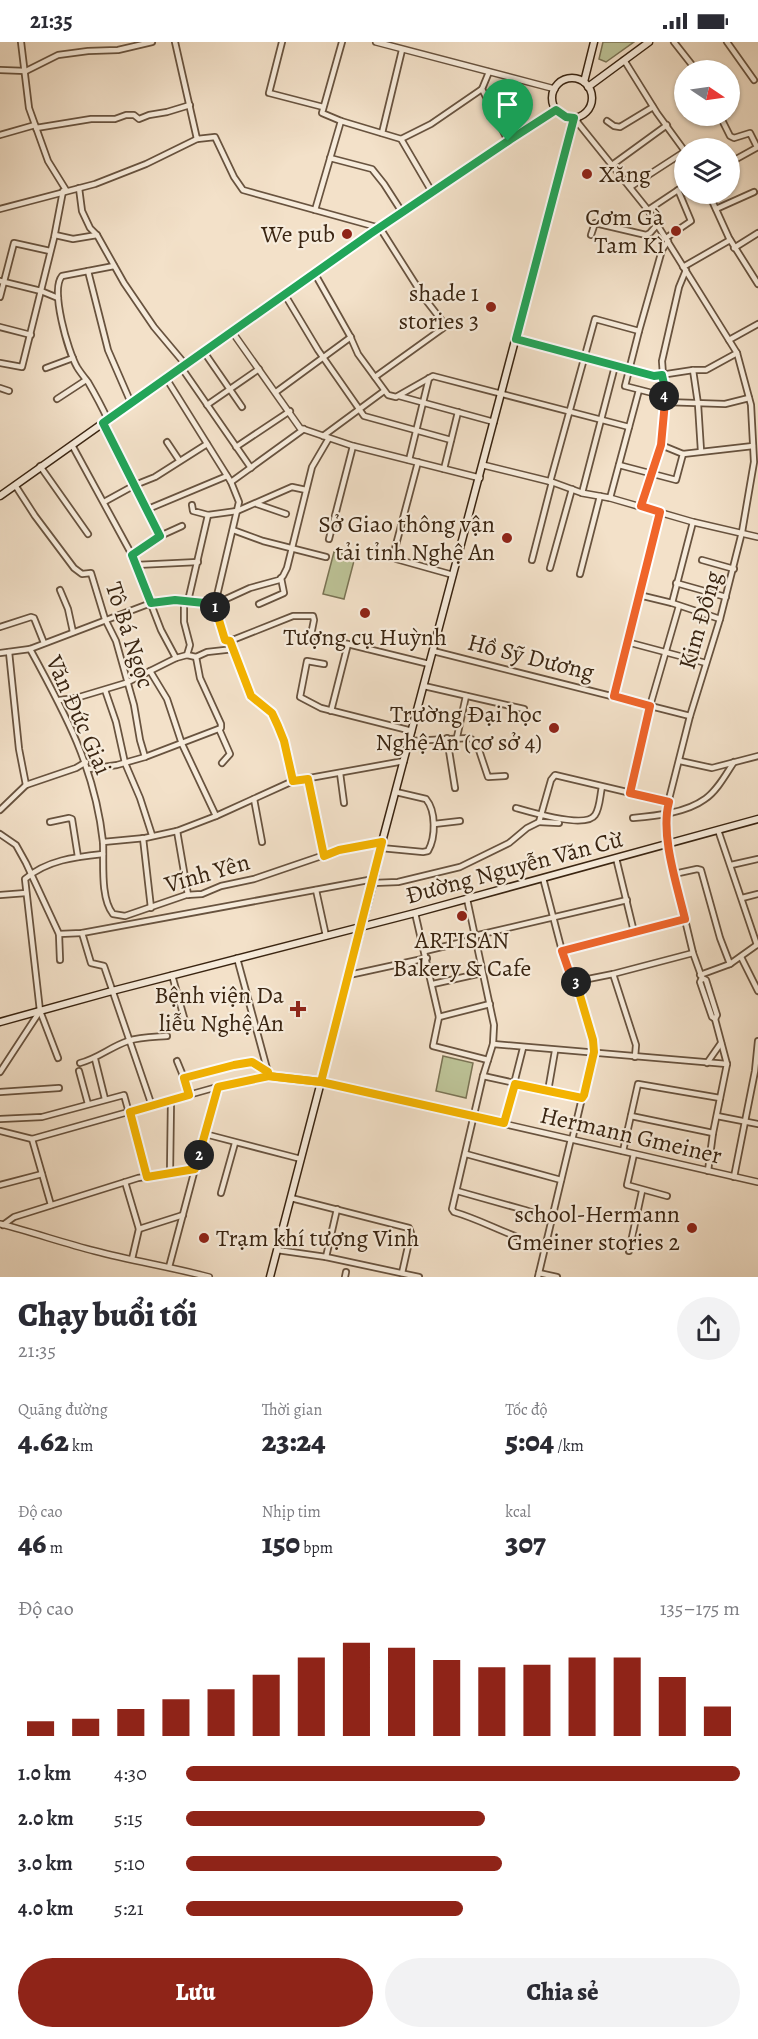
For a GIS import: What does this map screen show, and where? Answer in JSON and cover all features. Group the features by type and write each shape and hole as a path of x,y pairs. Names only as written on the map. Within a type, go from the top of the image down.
{"main road":[{"path":"586,84 575,78 560,82 552,96 556,110 566,117 574,118 582,116 591,105 592,98 586,84 594,42"},
{"path":"586,84 649,42"},
{"path":"0,496 402,212 556,110"},
{"path":"270,1277 374,881 381,845 574,118"},
{"name":"Đường Nguyễn Văn Cừ","path":"0,1022 415,913 758,819"}],"street":[{"path":"0,363 22,367 65,191 48,161 29,108 21,42"},
{"path":"0,70 26,70 58,55 118,50 152,42"},
{"path":"175,42 197,139"},
{"path":"282,42 269,93 323,107"},
{"path":"342,42 321,113 401,139 432,192"},
{"path":"377,42 555,89"},
{"path":"674,42 688,60"},
{"path":"727,42 754,80"},
{"path":"382,133 402,50"},
{"path":"624,60 676,138"},
{"path":"401,139 431,124 482,89 489,72"},
{"path":"482,89 508,141"},
{"path":"0,135 35,126 91,119 115,119 134,115 139,119 190,105"},
{"path":"607,121 620,127 653,106"},
{"name":"Kim Đồng","path":"574,118 648,210 667,240 737,353 749,398 756,461 742,532 734,569 690,716 665,815 674,874 693,953 701,976 706,980 707,994 717,1015 715,1019 721,1042"},
{"path":"315,210 341,121"},
{"path":"612,165 667,125"},
{"path":"725,126 730,136 734,138 750,133 758,147 740,157"},
{"path":"0,209 80,188 146,164 197,139 215,137 234,177 243,190 380,228 446,326 375,377"},
{"path":"330,158 372,170 402,212"},
{"path":"630,188 674,158"},
{"path":"80,188 82,211 90,228 97,235 124,283 251,468"},
{"path":"716,209 754,192"},
{"path":"648,210 674,193"},
{"path":"664,396 625,386 662,250 667,240 691,221 684,204"},
{"path":"714,204 734,248 758,282"},
{"path":"591,235 595,223 646,235 657,225"},
{"path":"734,248 758,232"},
{"path":"55,235 73,239 97,235"},
{"path":"641,506 661,445 665,402 662,361 684,269 730,240"},
{"path":"0,297 2,281 14,243 50,251"},
{"path":"114,266 62,276 59,279 58,298 77,368 86,380 160,536"},
{"path":"88,271 108,350 131,403"},
{"path":"315,274 351,337 358,354 387,395 399,396 494,422"},
{"path":"2,281 58,298"},
{"path":"285,295 364,416 451,440"},
{"path":"532,560 595,319 639,331"},
{"path":"729,340 758,324"},
{"path":"0,327 31,335"},
{"path":"233,333 300,428 353,446 480,478"},
{"path":"276,392 351,337"},
{"path":"516,339 654,376 706,370 737,353"},
{"path":"204,352 242,407"},
{"path":"46,368 73,358"},
{"path":"582,493 615,366"},
{"path":"207,405 259,369"},
{"path":"693,370 701,451"},
{"path":"399,396 433,376 629,428"},
{"path":"166,378 231,482 239,502 214,604 225,640 230,641 292,616 313,616 310,635 429,664"},
{"path":"408,460 429,378"},
{"path":"57,399 86,380"},
{"path":"0,388 9,391"},
{"path":"610,498 639,390"},
{"path":"0,652 30,649 151,603 175,600 214,604 250,588 281,578 286,571 315,461 326,437 384,391"},
{"path":"665,402 725,404 749,398"},
{"path":"236,447 290,411"},
{"path":"444,469 458,412"},
{"path":"752,426 758,423"},
{"path":"231,482 304,429"},
{"path":"167,442 179,460"},
{"path":"104,502 155,477 207,444"},
{"path":"72,445 132,555 161,630 176,658"},
{"path":"661,445 683,454 753,446"},
{"path":"329,539 353,446"},
{"path":"619,465 676,480 683,454"},
{"path":"418,462 393,556 396,559 453,575"},
{"path":"483,465 551,482 582,493 610,498 693,522 758,537"},
{"path":"40,466 88,534"},
{"path":"148,509 227,476"},
{"name":"Tô Bá Ngọc","path":"15,485 34,516 74,568 82,574 91,573 105,619 116,641 134,705 145,757"},
{"path":"192,506 193,511 208,515 237,512 292,487 306,490"},
{"path":"550,568 572,489"},
{"path":"580,574 600,496"},
{"path":"256,504 286,514"},
{"path":"614,696 660,512"},
{"path":"187,655 190,645 184,622 184,606 188,601 208,515"},
{"path":"672,603 693,522"},
{"path":"132,555 160,536 182,526"},
{"path":"232,530 263,541 326,557"},
{"path":"702,560 734,569"},
{"path":"136,565 198,562"},
{"path":"259,604 284,593 281,578"},
{"path":"676,583 726,597"},
{"path":"60,590 74,632"},
{"path":"639,595 720,619"},
{"path":"630,793 650,706 679,606"},
{"path":"0,627 32,617 44,643"},
{"path":"230,641 251,696 272,713 278,726 284,741 293,781"},
{"path":"627,642 706,663"},
{"path":"331,711 348,644"},
{"name":"Văn Đức Giai","path":"30,649 59,700 89,769 100,812 103,842"},
{"path":"59,700 126,683 176,658 234,650"},
{"name":"Hồ Sỹ Dương","path":"433,651 690,716"},
{"path":"9,652 19,749 26,785"},
{"path":"196,657 200,678 221,724 219,729 230,754 222,763"},
{"path":"324,664 307,661 299,695 315,706 412,731"},
{"path":"150,671 167,699 182,744 216,816"},
{"path":"424,686 524,709"},
{"path":"105,690 116,722 125,763 152,835"},
{"path":"457,737 466,696"},
{"path":"89,769 145,757 219,729"},
{"path":"447,738 455,789"},
{"path":"409,741 470,738 477,743 488,777 505,776"},
{"path":"680,760 708,768 758,756"},
{"path":"103,842 143,838 177,831 293,781 404,761"},
{"path":"0,810 26,785 76,768 86,762"},
{"path":"633,818 665,815 705,799 734,762"},
{"path":"340,773 344,803"},
{"path":"539,822 551,780 555,776 669,802"},
{"path":"308,779 324,856"},
{"path":"516,808 567,821 593,817 602,787"},
{"path":"396,792 428,800 434,824 460,821"},
{"path":"254,799 262,842"},
{"path":"50,822 72,819 78,857"},
{"path":"59,934 82,933 374,881 398,882 460,867 512,842 527,828 539,822 559,823"},
{"name":"Vĩnh Yên","path":"103,842 104,882 109,910 113,914 125,916 188,895 202,894 221,886 254,879 339,850 381,845 427,851 430,848 434,824"},
{"path":"701,976 730,964 757,945 718,830"},
{"path":"177,831 188,895"},
{"path":"0,834 16,845 31,873 59,934 60,960"},
{"path":"143,838 151,908"},
{"path":"58,1058 40,1011 25,879 31,873 62,859 104,854"},
{"path":"616,858 634,932"},
{"path":"731,866 758,859"},
{"path":"674,874 701,870 720,938 730,964"},
{"path":"543,878 562,951 572,980 576,982 593,1040 594,1052 539,1275 556,1277"},
{"path":"316,890 326,936"},
{"path":"0,895 26,893"},
{"path":"742,898 758,894"},
{"path":"467,899 494,1025 493,1044 483,1076 452,1209 454,1212 477,1219 515,1236"},
{"path":"425,951 554,916 627,900"},
{"path":"415,913 439,1017 433,1046 488,1060"},
{"path":"562,951 685,919"},
{"path":"82,933 91,963 104,966 152,1106"},
{"path":"576,982 693,953"},
{"path":"741,957 758,991"},
{"path":"237,958 268,1074"},
{"path":"349,975 427,958"},
{"path":"433,984 482,973"},
{"path":"613,974 636,1045 635,1057"},
{"path":"172,975 185,1021"},
{"path":"439,1017 490,1005"},
{"path":"0,1072 40,1011"},
{"path":"80,1063 95,1059 110,1049 130,1041 167,1036"},
{"path":"734,1177 755,1071 758,1041"},
{"path":"707,1063 721,1042"},
{"path":"708,1171 727,1064 721,1042"},
{"path":"493,1044 727,1064"},
{"path":"504,1123 523,1048"},
{"path":"548,1091 555,1051"},
{"path":"95,1059 105,1099"},
{"path":"177,1061 189,1095"},
{"path":"184,1078 252,1062 268,1074"},
{"path":"79,1071 88,1104"},
{"path":"0,1131 32,1139 268,1074 321,1082"},
{"path":"483,1076 582,1098"},
{"name":"Hermann Gmeiner","path":"321,1082 758,1182"},
{"path":"623,1151 639,1084 720,1098"},
{"path":"169,1266 218,1087"},
{"path":"0,1092 59,1088"},
{"path":"0,1119 42,1117 124,1095 147,1177"},
{"path":"170,1173 171,1100"},
{"path":"631,1116 713,1133"},
{"path":"717,1116 758,1124"},
{"path":"206,1134 301,1159"},
{"path":"32,1139 51,1205"},
{"path":"222,1192 235,1143"},
{"path":"466,1154 561,1180"},
{"path":"634,1154 626,1184 628,1187 667,1196"},
{"path":"1,1225 14,1217 125,1182 195,1169"},
{"path":"0,1185 42,1174"},
{"path":"125,1182 139,1229 132,1259"},
{"path":"457,1191 552,1219"},
{"path":"628,1251 642,1191"},
{"path":"291,1198 410,1230 411,1235 402,1273"},
{"path":"326,1257 338,1209"},
{"path":"139,1229 183,1215"},
{"path":"1,1225 44,1235 75,1246 209,1277"},
{"path":"277,1250 326,1257 419,1277"}],"green space":[{"path":"603,42 634,42 606,62 599,59"},
{"path":"334,552 355,557 344,599 323,594"},
{"path":"443,1056 473,1063 466,1098 436,1091"}],"place":[{"name":"Xăng","path":"587,174"},
{"name":"Cơm Gà Tam Kì","path":"676,231"},
{"name":"We pub","path":"347,234"},
{"name":"shade 1 stories 3","path":"491,307"},
{"name":"Sở Giao thông vận tải tỉnh Nghệ An","path":"507,538"},
{"name":"Tượng cụ Huỳnh","path":"365,613"},
{"name":"Trường Đại học Nghệ An (cơ sở 4)","path":"554,728"},
{"name":"ARTISAN Bakery & Cafe","path":"462,916"},
{"name":"Bệnh viện Da liễu Nghệ An","path":"298,1009"},
{"name":"school-Hermann Gmeiner stories 2","path":"692,1228"},
{"name":"Trạm khí tượng Vinh","path":"204,1238"}],"route":[{"path":"508,141 370,234 103,423 160,536 132,555 151,603 175,600 214,604 225,640 230,641 251,696 272,713 278,726 284,741 293,781 308,779 324,856 339,850 382,842 321,1082 269,1076 218,1087 195,1169 147,1177 130,1112 189,1095 184,1078 234,1065 252,1062 268,1072 269,1076 276,1077 321,1082 504,1123 515,1084 583,1098 594,1052 593,1040 576,982 572,980 562,951 685,919 674,874 665,815 669,802 630,793 650,706 614,696 660,512 641,506 661,445 665,402 662,375 654,376 603,364 516,339 574,118 566,117 556,110 508,141"}]}
